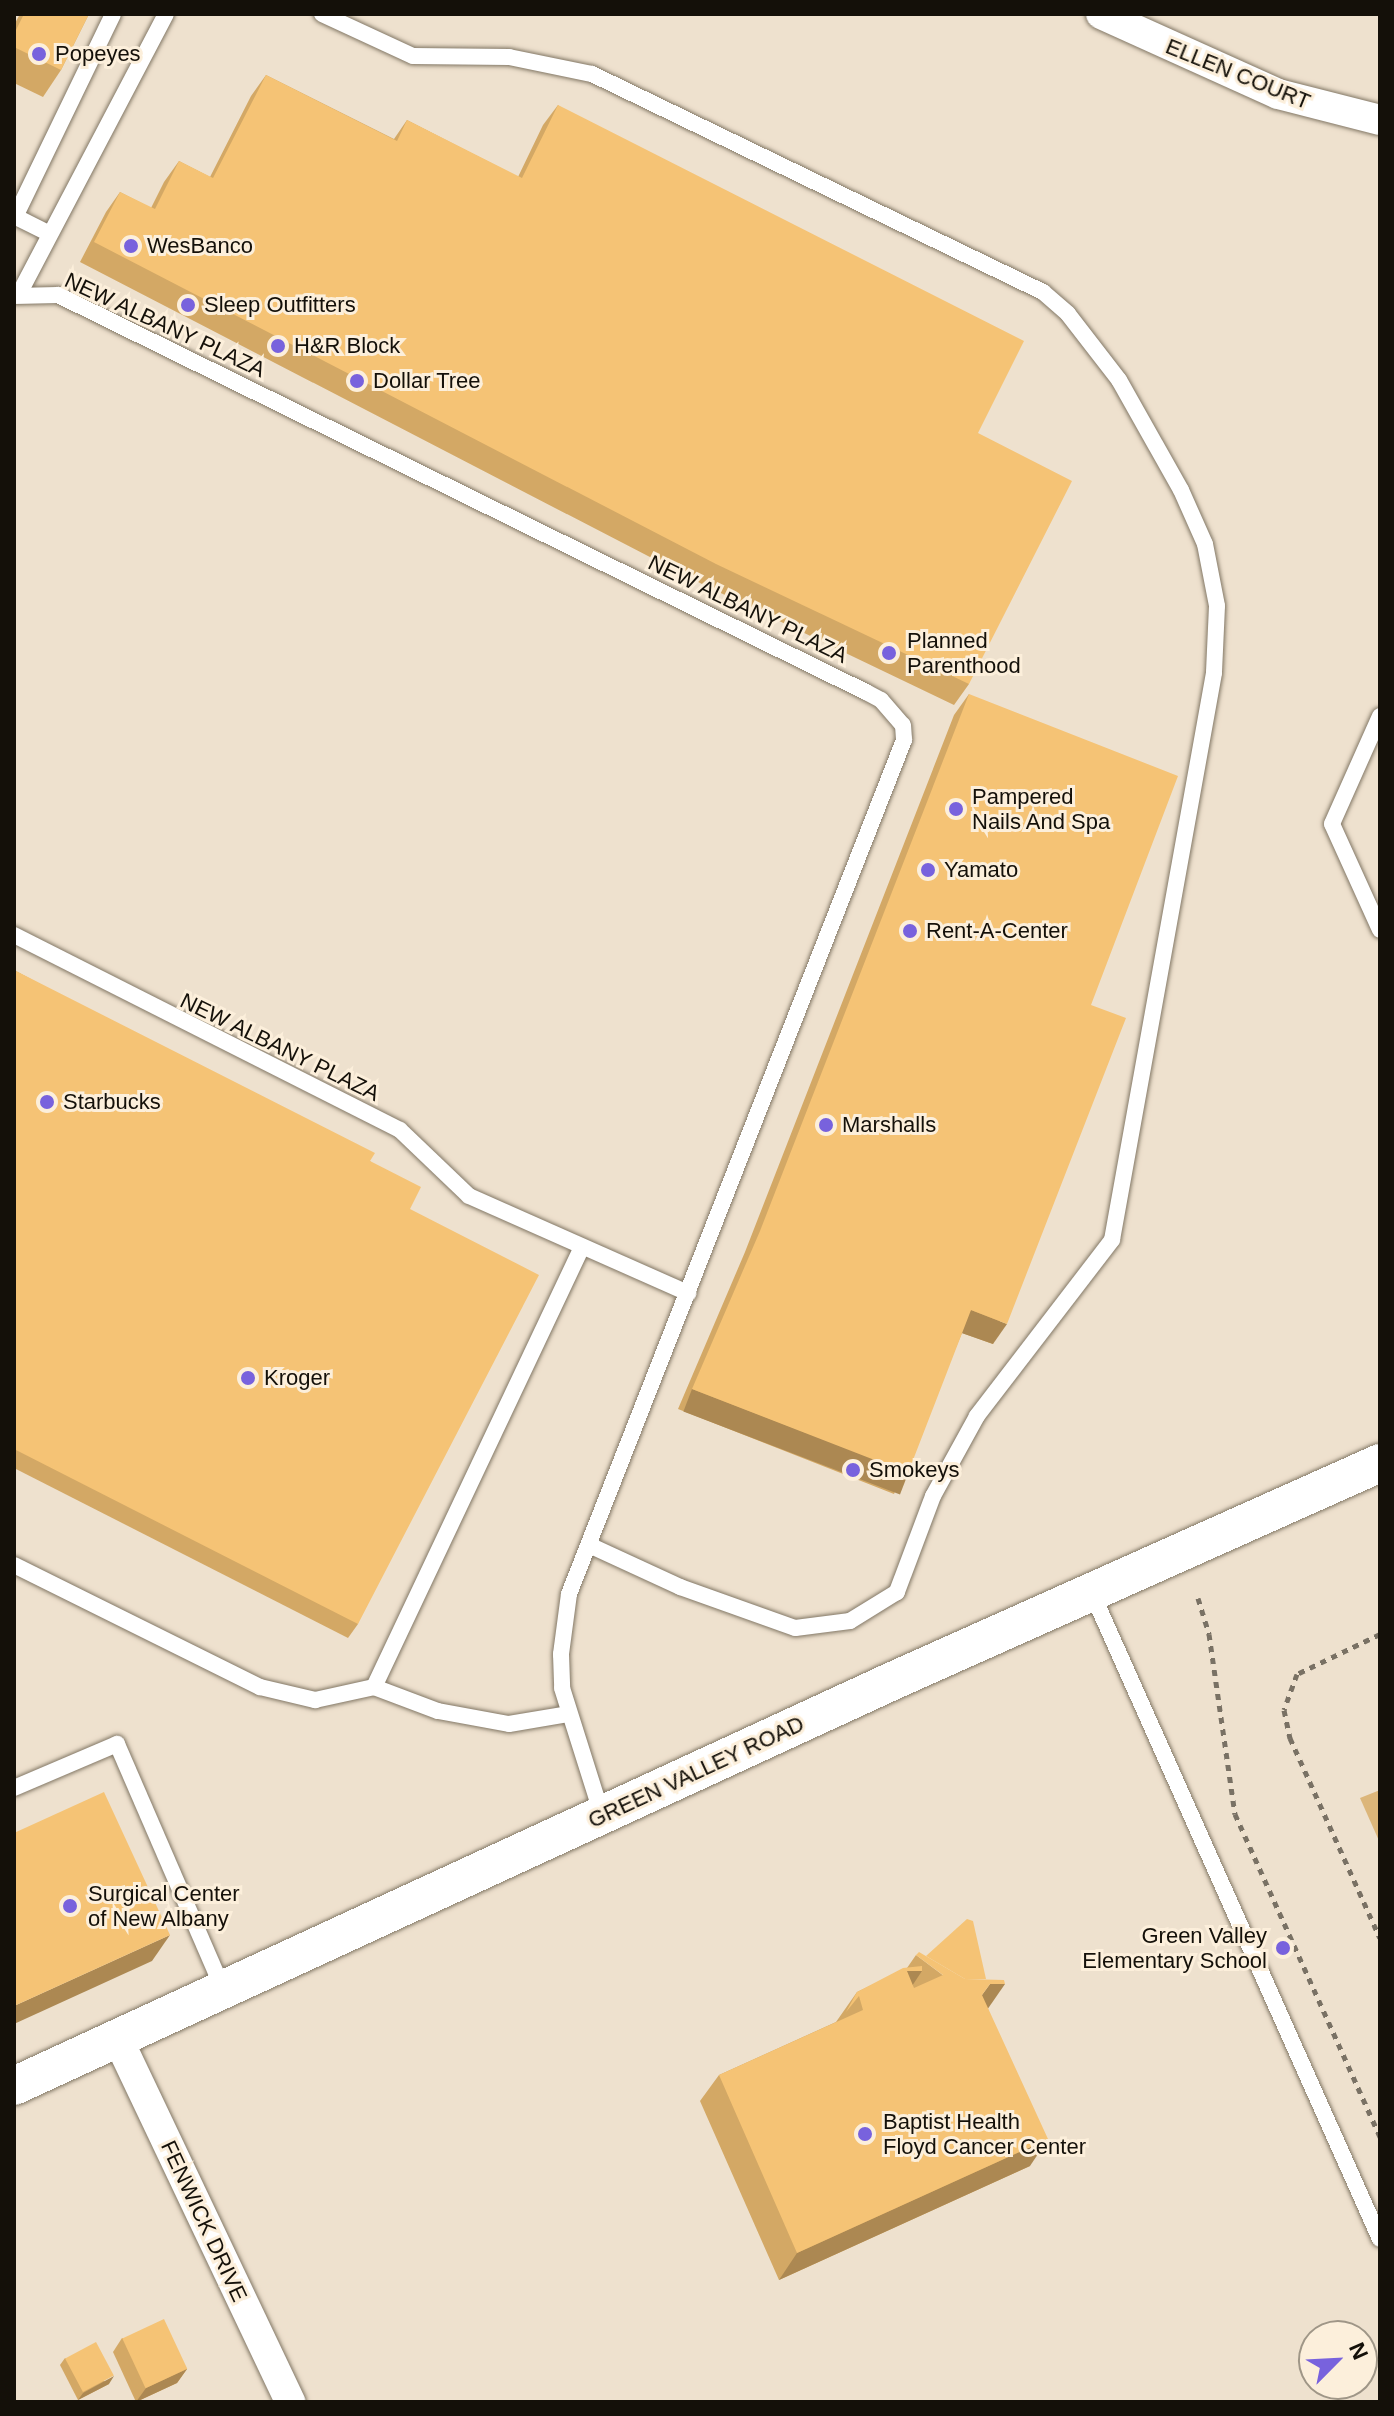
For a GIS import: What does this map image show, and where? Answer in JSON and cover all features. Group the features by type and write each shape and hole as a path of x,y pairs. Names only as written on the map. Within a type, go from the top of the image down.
{"street":[{"name":"ELLEN COURT","path":"1101,14 1278,94 1380,120"},
{"name":"GREEN VALLEY ROAD","path":"14,2086 602,1815 1380,1463"},
{"name":"FENWICK DRIVE","path":"118,2039 290,2402"}],"lane":[{"path":"50,234 14,217 113,14"},
{"path":"16,295 166,14"},
{"path":"322,14 413,56 509,57 592,74 1043,292 1068,314 1119,380 1174,476 1205,544 1217,606 1214,673 1112,1240 977,1416 933,1496 897,1592 850,1621 795,1628 680,1587 589,1545"},
{"name":"NEW ALBANY PLAZA","path":"16,295 44,292 70,301 866,692 881,700 903,725 904,740 569,1594 561,1654 569,1714 602,1815"},
{"path":"1380,716 1332,824 1380,930"},
{"name":"NEW ALBANY PLAZA","path":"14,935 400,1130 424,1148 453,1184 469,1196 581,1249 688,1293"},
{"path":"374,1687 581,1249"},
{"path":"14,1565 260,1687 315,1700 374,1687 483,1721 525,1724 569,1714"},
{"path":"1092,1593 1380,2239"},
{"path":"14,1788 117,1744 223,1990"}],"path":[{"path":"1198,1598 1209,1634 1237,1821 1380,2137"},
{"path":"1380,1634 1304,1669 1289,1687 1284,1710 1290,1738 1380,1938"}],"shaded area":[{"path":"1380,1790 1380,1843 1360,1798"}],"building":[{"name":"Popeyes","path":"24,14 89,14 61,70 14,47 14,34"},
{"path":"266,75 397,141 407,120 522,178 558,105 1024,341 978,433 1072,481 969,684 716,564 94,242 120,192 155,209 179,161 213,178"},
{"path":"969,694 1178,776 1091,1005 1126,1018 1007,1324 971,1310 908,1473 692,1389 760,1231"},
{"name":"Kroger","path":"14,970 375,1153 370,1161 421,1187 410,1209 539,1275 358,1624 14,1449"},
{"name":"Surgical Center of New Albany","path":"104,1792 170,1935 14,2006 14,1833"},
{"path":"967,1919 973,1921 986,1979 965,1979 926,1956"},
{"name":"Baptist Health Floyd Cancer Center","path":"919,1952 965,1979 1004,1980 1005,1984 990,1984 982,1995 1048,2139 797,2253 719,2075 863,2010 859,1996 846,2012 857,1992 903,1968 922,1966 922,1971 907,1971 914,1988 943,1975 916,1955"},
{"path":"164,2319 187,2369 146,2388 122,2338"},
{"path":"96,2342 114,2376 83,2392 65,2358"}],"place":[{"name":"Popeyes","path":"39,54"},
{"name":"WesBanco","path":"131,246"},
{"name":"Sleep Outfitters","path":"188,305"},
{"name":"H&R Block","path":"278,346"},
{"name":"Dollar Tree","path":"357,381"},
{"name":"Planned Parenthood","path":"889,653"},
{"name":"Pampered Nails And Spa","path":"956,809"},
{"name":"Yamato","path":"928,870"},
{"name":"Rent-A-Center","path":"910,931"},
{"name":"Starbucks","path":"47,1102"},
{"name":"Marshalls","path":"826,1125"},
{"name":"Kroger","path":"248,1378"},
{"name":"Smokeys","path":"853,1470"},
{"name":"Surgical Center of New Albany","path":"70,1906"},
{"name":"Green Valley Elementary School","path":"1283,1948"},
{"name":"Baptist Health Floyd Cancer Center","path":"865,2134"}]}
